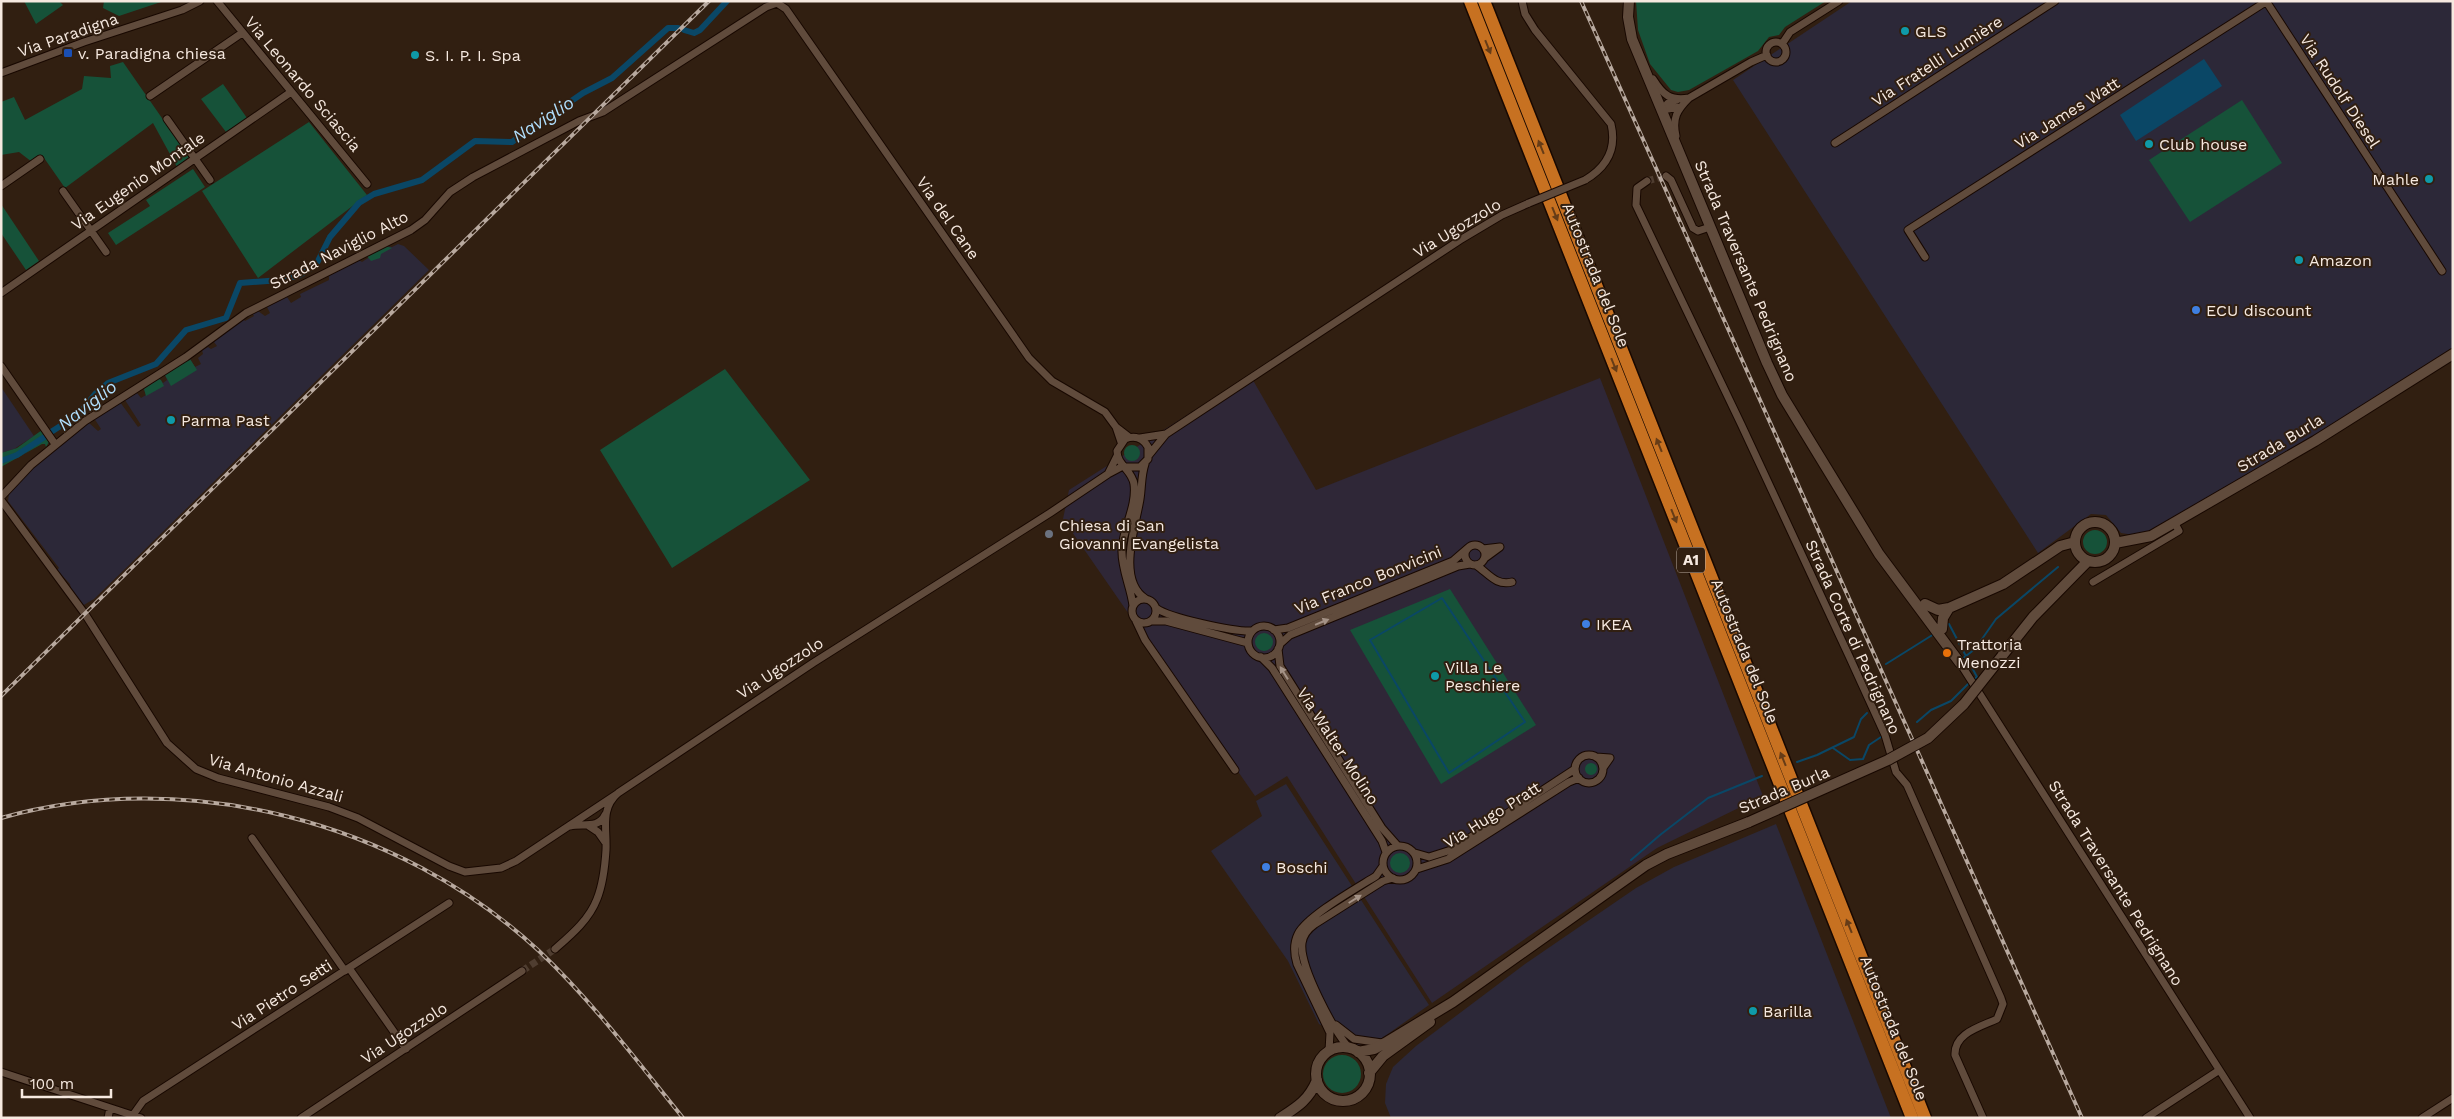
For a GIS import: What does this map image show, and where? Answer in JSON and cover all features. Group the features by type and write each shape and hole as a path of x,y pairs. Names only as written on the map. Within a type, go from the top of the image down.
{"highway":[{"name":"Autostrada del Sole","path":"1470,1 1912,1118"},
{"name":"Autostrada del Sole","path":"1484,1 1925,1118"}],"main road":[{"name":"Strada Traversante Pedrignano","path":"1629,1 1628,17 1632,40 1782,395 1871,538 1879,554 1938,627 1960,663"},
{"name":"Strada Burla","path":"2115,543 2152,536 2315,441 2453,354"},
{"path":"2094,522 2107,526 2113,534 2115,543 2113,552 2106,559 2098,562 2088,561 2078,554 2075,542 2080,529 2094,522"},
{"name":"Strada Traversante Pedrignano","path":"1871,538 1926,604 1936,612"},
{"path":"1938,627 1936,612 1942,614 1949,608 2003,584 2060,546 2075,542"},
{"name":"Strada Burla","path":"1305,1102 1317,1080 1318,1064 1329,1051 1335,1048 1354,1050 1374,1049 1385,1043 1453,1002 1646,865 1667,854 1749,822 1888,760 1928,738 1964,704 2033,618 2088,561"},
{"name":"Strada Traversante Pedrignano","path":"1896,575 1911,590 1926,610 1936,612"},
{"path":"1938,627 1949,608"},
{"name":"Strada Burla","path":"1280,1118 1305,1102 1329,1097 1346,1101 1359,1095 1368,1084 1369,1073 1383,1056 1430,1022 1453,1002"},
{"path":"1354,1050 1364,1058 1369,1073"},
{"path":"1317,1080 1319,1087 1329,1097"}],"street":[{"name":"Via Paradigna","path":"1,73 84,42 182,10 200,1"},
{"name":"Via Leonardo Sciascia","path":"217,1 368,184"},
{"name":"Via Ugozzolo","path":"604,820 608,803 617,794 753,702 1108,474 1124,467 1136,469 1147,459 1166,434 1460,240 1502,215 1585,180 1601,168 1612,153 1614,136 1611,124 1536,30 1525,14 1522,1"},
{"path":"1782,44 1790,32 1839,1"},
{"name":"Via Fratelli Lumière","path":"1835,143 2055,1"},
{"name":"Via James Watt","path":"1925,257 1908,230 2266,2"},
{"name":"Via Rudolf Diesel","path":"2266,2 2442,271"},
{"name":"Via del Cane","path":"779,3 785,8 1029,358 1052,380 1105,412 1116,427 1129,437"},
{"name":"Strada Naviglio Alto","path":"1,498 53,441 181,360 246,313 406,232 424,220 450,192 473,177 580,121 603,112 766,7 779,3"},
{"path":"150,96 242,33"},
{"path":"1776,42 1782,44 1786,51 1783,59 1774,62 1767,55 1767,49 1770,44 1776,42"},
{"path":"1662,110 1668,104 1679,103 1751,62 1767,55"},
{"path":"1641,61 1660,91 1679,103"},
{"name":"Via Eugenio Montale","path":"1,293 291,92"},
{"path":"1679,103 1674,121 1681,156"},
{"path":"167,119 210,180"},
{"path":"1,186 40,159"},
{"path":"1666,176 1671,180 1692,228 1698,231 1710,227"},
{"name":"Strada Corte di Pedrignano","path":"1647,181 1638,188 1635,197 1636,205 1849,656 1885,735 1896,772 1908,785 2001,998 2003,1004 1997,1019 1965,1034 1955,1048 1955,1056 1983,1118"},
{"path":"62,191 106,252"},
{"path":"1,366 53,441"},
{"name":"Via del Cane","path":"1116,427 1121,442"},
{"name":"Via Ugozzolo","path":"1129,437 1140,438 1166,434"},
{"path":"1108,474 1117,456 1121,442 1129,437"},
{"path":"1140,438 1146,444 1147,459 1141,477 1141,497 1129,553 1136,588 1156,608 1156,615 1145,631 1146,640"},
{"path":"1117,456 1132,478 1134,489 1122,554 1133,606 1132,614 1146,640 1235,770"},
{"name":"Via Antonio Azzali","path":"1,498 85,614 167,743 196,769 218,778 329,807 358,818 449,866 465,872 501,868 617,794"},
{"path":"2093,582 2179,531 2174,522"},
{"path":"1468,548 1477,546 1482,549 1500,547 1484,560"},
{"name":"Via Franco Bonvicini","path":"1468,548 1465,557 1473,564"},
{"name":"Via Franco Bonvicini","path":"1274,630 1288,628 1453,561 1468,548"},
{"path":"1482,549 1487,572"},
{"name":"Via Franco Bonvicini","path":"1279,646 1290,635 1458,566 1484,560"},
{"path":"1473,564 1487,572 1500,583 1512,582"},
{"path":"1133,606 1137,601 1146,599"},
{"path":"1156,608 1169,614 1236,631 1252,631 1260,626 1274,630"},
{"path":"1136,621 1143,624 1166,621 1248,643 1252,631"},
{"name":"Via Walter Molino","path":"1274,630 1279,636 1280,666 1382,828 1397,846"},
{"name":"Via Walter Molino","path":"1248,643 1252,652 1261,657 1272,668 1382,841 1386,852"},
{"path":"1261,657 1269,657 1279,646"},
{"name":"Strada Traversante Pedrignano","path":"1960,663 2250,1118"},
{"path":"1590,755 1596,757 1603,768 1600,777 1594,782 1586,782 1579,778 1575,769 1577,762 1583,757 1590,755"},
{"name":"Via Hugo Pratt","path":"1415,853 1429,857 1451,850 1575,769"},
{"name":"Via Hugo Pratt","path":"1417,869 1448,860 1569,782 1579,778"},
{"path":"580,817 592,815 604,820"},
{"path":"566,828 576,824 594,824 604,820"},
{"path":"555,949 577,929 588,916 597,900 606,845 604,820"},
{"path":"586,825 598,832 606,845"},
{"path":"252,838 406,1049"},
{"path":"1329,1051 1330,1033 1294,955 1296,939 1309,920 1376,876 1383,866 1386,852 1397,846 1406,846 1415,853 1417,869 1408,878 1393,878 1383,881 1307,931 1302,944 1304,963 1339,1037 1354,1050"},
{"path":"1383,866 1388,875 1393,878"},
{"name":"Via Pietro Setti","path":"133,1115 142,1101 449,904"},
{"name":"Via Ugozzolo","path":"301,1118 522,971"},
{"path":"1327,1012 1343,1033 1354,1039 1385,1043"},
{"path":"2146,1118 2218,1070"},
{"path":"1,1072 141,1118"},
{"path":"2422,1118 2453,1098"},
{"path":"108,1118 110,1108"}],"shaded area":[{"path":"1852,1 2453,1 2453,347 2339,420 2150,531 2134,535 2121,533 2106,515 2091,514 2038,553 1733,80"},
{"path":"398,244 404,246 429,270 94,599 82,606 71,590 70,584 57,570 59,568 8,501 9,494 34,466 88,422 98,431 101,429 94,418 120,402 138,427 141,425 125,400 137,393 141,398 146,395 144,389 159,379 163,383 167,380 165,375 190,359 195,367 201,364 198,358 203,354 202,350 217,346 214,342 220,336 243,319 245,321 254,316 252,313 258,311 265,316 270,313 267,307 287,297 291,303 301,297 300,294 329,280 329,275 359,260 362,262 386,246 392,247"},
{"path":"1250,375 1316,490 1600,378 1763,796 1657,848 1432,1003 1287,776 1255,796 1063,519 1069,490"},
{"path":"1,387 34,436 14,449 1,453"},
{"path":"1286,784 1429,1005 1378,1041 1357,1045 1319,1024 1288,961 1211,851 1262,816 1256,801"},
{"name":"Barilla","path":"1776,824 1891,1118 1391,1118 1385,1103 1386,1084 1393,1067 1416,1046 1525,964 1636,888 1674,867"}],"green space":[{"path":"24,1 59,1 63,5 36,24"},
{"path":"104,1 164,1 119,16 103,8"},
{"path":"1636,1 1826,1 1785,27 1779,35 1769,37 1758,51 1689,90 1678,92 1671,90 1650,64 1638,30"},
{"path":"123,62 189,157 177,167 153,123 65,188 42,155 32,162 19,152 1,155 1,102 14,97 25,120 82,89 84,76 111,78 110,66"},
{"path":"223,84 247,118 226,132 201,99"},
{"path":"2242,100 2282,163 2190,222 2149,160"},
{"path":"309,122 367,195 258,278 202,191"},
{"path":"193,169 205,187 116,245 108,233 150,206 146,200"},
{"path":"1,204 39,261 26,270 1,233"},
{"path":"385,246 392,248 381,254 380,258 371,261 366,255"},
{"path":"190,359 197,370 171,386 165,375"},
{"path":"725,369 810,480 672,568 600,450"},
{"path":"159,379 164,386 146,396 144,389"},
{"path":"42,430 45,434 18,452 1,459 1,453 17,448"},
{"path":"46,438 49,442 46,447 45,444 42,444 1,467 1,464 24,454"},
{"path":"1129,445 1135,445 1140,450 1138,459 1129,461 1124,456 1124,450"},
{"path":"2095,530 2104,533 2107,542 2104,551 2095,554 2086,551 2083,542 2086,533"},
{"path":"1450,589 1536,725 1441,784 1350,630"},
{"path":"1260,633 1268,633 1273,638 1271,649 1260,651 1255,646 1255,638"},
{"path":"1591,763 1597,769 1591,775 1585,769"},
{"path":"1400,853 1407,856 1410,863 1407,870 1400,873 1393,870 1390,863 1393,856"},
{"path":"1342,1055 1355,1061 1361,1074 1355,1087 1342,1093 1329,1087 1323,1074 1329,1061"}],"water":[{"path":"2204,59 2222,86 2136,141 2120,115"}],"waterway":[{"name":"Naviglio","path":"684,30 694,33 700,30 727,1"},
{"name":"Naviglio","path":"51,432 79,414 95,394 108,383 156,364 186,330 226,318 240,283 281,280 300,275 316,265 330,237 359,203 374,194 422,180 475,141 512,142 583,93 612,78 668,28 678,28"},
{"name":"Naviglio","path":"1,461 17,455 46,436"},
{"path":"1962,659 1975,649 1996,619 2058,567"},
{"path":"1442,598 1525,722 1449,773 1370,640 1442,598"},
{"path":"1949,624 1977,677 1974,679"},
{"path":"1886,664 1934,634"},
{"path":"1917,722 1931,710 1951,701 1970,682"},
{"path":"1797,762 1817,755 1854,737 1861,719 1867,713"},
{"path":"1833,748 1850,760 1863,759 1869,745 1881,737"},
{"path":"1631,860 1708,798 1762,776"}],"tunnel":[{"path":"1647,181 1666,176"},
{"path":"522,971 555,949"}],"railway":[{"path":"1,696 709,1"},
{"path":"1581,1 2082,1118"},
{"path":"1,818 71,803 143,799 215,803 286,816 356,838 422,868 483,906 539,951 596,1011 683,1118"}],"place":[{"name":"GLS","path":"1905,31"},
{"name":"v. Paradigna chiesa","path":"68,53"},
{"name":"S. I. P. I. Spa","path":"415,55"},
{"name":"Club house","path":"2149,144"},
{"name":"Mahle","path":"2429,179"},
{"name":"Amazon","path":"2299,260"},
{"name":"ECU discount","path":"2196,310"},
{"name":"Parma Past","path":"171,420"},
{"name":"Chiesa di San Giovanni Evangelista","path":"1049,534"},
{"name":"IKEA","path":"1586,624"},
{"name":"Trattoria Menozzi","path":"1947,653"},
{"name":"Villa Le Peschiere","path":"1435,676"},
{"name":"Boschi","path":"1266,867"},
{"name":"Barilla","path":"1753,1011"}]}
